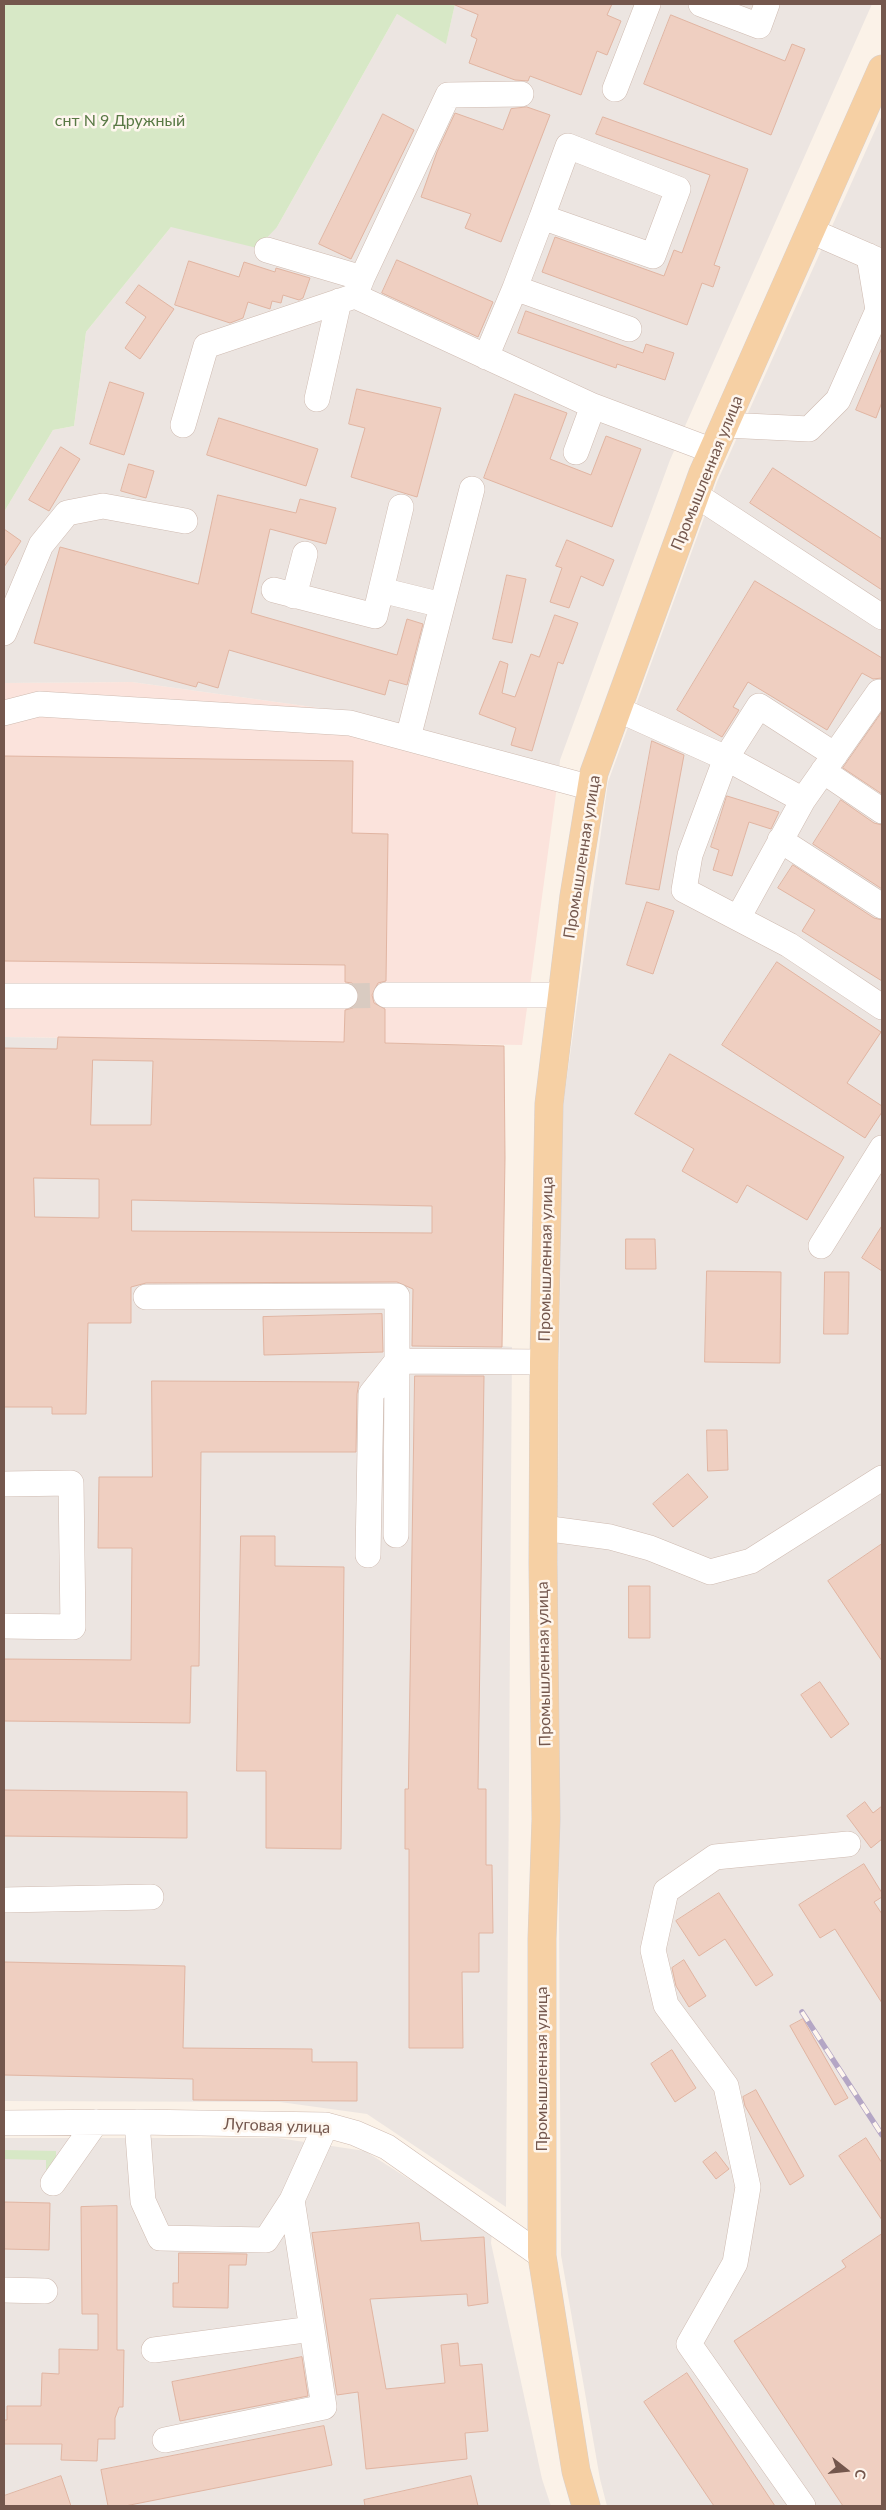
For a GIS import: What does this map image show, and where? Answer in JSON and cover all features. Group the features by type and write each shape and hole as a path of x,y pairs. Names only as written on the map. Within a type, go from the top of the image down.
{"main road":[{"name":"Промышленная улица","path":"586,2506 576,2471 542,2256 542,1939 546,1819 544,1362 548,1104 574,896 594,773 713,452 882,69"}],"street":[{"path":"615,89 648,4"},
{"path":"701,4 759,26 768,4"},
{"path":"317,399 352,292 448,95 521,94"},
{"path":"486,357 515,288 568,146 678,189 653,256 542,217"},
{"path":"725,425 809,429 838,400 878,310 876,259 811,231"},
{"path":"267,250 486,357 593,406 713,452"},
{"path":"515,288 629,329"},
{"path":"183,425 206,346 352,292"},
{"path":"576,452 593,406"},
{"path":"408,738 472,489"},
{"path":"696,495 882,616"},
{"path":"4,633 41,545 67,513 103,506 185,521"},
{"path":"305,554 284,593 375,616 401,507"},
{"path":"382,590 442,605"},
{"path":"738,918 803,800 879,692 882,694"},
{"path":"4,713 39,704 350,723 592,788"},
{"path":"882,811 829,763 759,706 726,758 690,855 684,890 789,945 882,1007"},
{"path":"617,709 726,758 803,800"},
{"path":"780,840 882,906"},
{"path":"386,996 563,995"},
{"path":"4,996 345,996"},
{"path":"821,1246 882,1148"},
{"path":"146,1297 397,1296 396,1535"},
{"path":"397,1361 544,1362"},
{"path":"368,1555 371,1394 397,1361"},
{"path":"544,1528 610,1537 650,1548 710,1572 750,1561 882,1478"},
{"path":"4,1484 71,1483 73,1626 4,1626"},
{"path":"803,2506 689,2344 735,2263 748,2187 726,2086 666,2005 653,1950 666,1891 715,1857 848,1844"},
{"path":"4,1900 151,1897"},
{"path":"53,2183 96,2122"},
{"path":"137,2122 143,2201 160,2238 266,2240 292,2200 326,2125"},
{"name":"Луговая улица","path":"4,2123 137,2122 326,2125 355,2133 386,2147 542,2256"},
{"path":"165,2440 324,2407 292,2200"},
{"path":"4,2290 45,2291"},
{"path":"154,2350 312,2330"}],"shaded area":[{"path":"455,4 872,4 670,460 560,760 559,771 356,713 132,682 4,683 4,512 53,430 74,426 86,332 171,227 277,227 397,14 446,43"},
{"path":"882,115 882,2506 607,2506 600,2479 561,2255 557,1572 562,1113 608,782 717,482"},
{"path":"132,682 356,713 559,771 522,1045 4,1037 4,683"},
{"path":"4,1037 504,1046 505,1158 502,1346 512,1347 506,2207 367,2114 280,2102 4,2101"},
{"path":"4,2138 278,2138 365,2151 492,2232 491,2243 542,2479 551,2506 4,2506"}],"green space":[{"name":"снт N 9 Дружный","path":"4,4 455,4 446,44 397,14 277,227 257,248 171,227 86,332 74,426 53,430 4,512"},
{"path":"4,2150 56,2151 56,2172 46,2172 46,2160 4,2159"}],"building":[{"path":"453,4 612,4 607,15 621,21 607,55 597,51 581,95 530,76 528,81 515,80 469,63 477,39 471,36 478,15"},
{"path":"671,15 785,61 792,44 805,49 771,135 644,84"},
{"path":"527,107 550,115 501,242 465,228 471,214 421,197 437,152 455,113 503,130 511,109"},
{"path":"383,114 414,130 351,259 319,244"},
{"path":"603,117 748,169 714,265 720,267 713,287 702,283 687,325 542,272 555,237 664,276 674,250 682,253 710,175 596,134"},
{"path":"397,260 493,302 478,337 382,293"},
{"path":"189,261 239,277 244,262 275,272 276,268 310,278 303,298 299,300 283,295 281,303 272,301 270,309 248,302 243,318 230,323 175,305"},
{"path":"139,285 174,309 140,359 125,348 146,317 126,303"},
{"path":"526,311 643,353 646,344 674,353 665,380 617,364 616,368 518,333"},
{"path":"882,348 882,402 876,418 856,410"},
{"path":"110,382 144,393 124,455 90,444"},
{"path":"357,389 441,408 417,497 351,477 365,428 349,424"},
{"path":"515,394 567,413 550,459 591,475 606,436 641,449 612,527 484,478"},
{"path":"219,418 318,449 306,486 207,455"},
{"path":"61,447 80,459 49,511 29,500"},
{"path":"129,464 154,471 146,498 121,491"},
{"path":"773,468 882,539 882,590 750,503"},
{"path":"218,495 296,513 300,499 336,508 326,544 270,529 251,613 397,655 407,619 423,624 407,685 389,680 385,695 229,650 218,688 198,682 196,687 34,643 60,547 198,584"},
{"path":"4,529 21,541 4,567"},
{"path":"567,540 614,560 603,586 581,576 569,608 550,602 562,568 556,566"},
{"path":"507,575 526,579 512,643 493,639"},
{"path":"755,581 882,658 882,678 873,679 862,673 827,730 748,682 733,707 739,710 722,737 677,710"},
{"path":"555,615 578,623 563,664 558,662 532,751 511,745 516,728 479,714 500,661 508,664 502,693 515,697 531,654 539,657"},
{"path":"882,712 882,794 843,768"},
{"path":"652,741 684,755 659,890 626,884"},
{"path":"4,756 353,761 352,833 388,834 386,981 378,983 372,995 374,1003 385,1009 385,1043 504,1046 505,1158 502,1347 412,1346 413,1289 397,1282 146,1283 131,1287 131,1323 88,1323 86,1414 52,1414 52,1407 4,1407 4,1048 57,1049 58,1037 344,1042 345,1010 353,1008 359,996 357,988 352,983 345,982 345,965 4,961","holes":["93,1060 153,1061 151,1125 91,1125","34,1178 99,1179 99,1218 35,1217","132,1200 432,1206 432,1233 132,1231"]},
{"path":"727,796 779,812 771,829 749,822 732,876 713,870 719,850 711,847"},
{"path":"841,800 874,823 882,825 882,889 813,844"},
{"path":"793,865 874,918 882,920 882,981 802,931 815,910 778,888"},
{"path":"647,902 674,911 653,974 627,965"},
{"path":"777,962 881,1032 847,1083 882,1106 882,1112 865,1138 722,1045"},
{"path":"670,1054 844,1157 807,1220 747,1185 737,1203 682,1171 694,1149 635,1114"},
{"path":"882,1226 882,1271 862,1258"},
{"path":"626,1239 655,1239 656,1269 626,1269"},
{"path":"707,1271 781,1272 780,1363 705,1362"},
{"path":"825,1272 849,1272 848,1334 824,1334"},
{"path":"382,1314 383,1352 264,1355 263,1317"},
{"path":"415,1376 484,1376 478,1789 486,1789 486,1865 492,1865 493,1933 479,1933 479,1972 462,1972 463,2048 409,2048 409,1849 405,1849 405,1789 408,1789"},
{"path":"152,1381 359,1382 356,1452 201,1452 199,1666 191,1666 190,1723 4,1721 4,1659 131,1660 132,1548 98,1548 99,1477 152,1477"},
{"path":"707,1430 727,1430 728,1470 708,1471"},
{"path":"688,1474 708,1497 673,1527 653,1504"},
{"path":"241,1536 275,1536 275,1566 344,1567 341,1849 266,1848 266,1771 237,1771"},
{"path":"882,1544 882,1661 828,1581"},
{"path":"629,1586 650,1586 650,1638 629,1638"},
{"path":"820,1682 849,1724 831,1738 801,1695"},
{"path":"4,1790 187,1792 187,1838 4,1836"},
{"path":"865,1802 873,1813 882,1806 882,1839 871,1848 847,1816"},
{"path":"864,1864 882,1893 882,1897 874,1902 882,1914 882,2003 835,1929 820,1938 799,1905"},
{"path":"719,1893 773,1975 756,1986 725,1939 699,1956 676,1921"},
{"path":"684,1960 706,1996 689,2007 676,1986 672,1968"},
{"path":"4,1962 185,1966 183,2048 312,2049 312,2062 357,2062 357,2101 193,2100 193,2079 4,2075"},
{"path":"803,2019 848,2098 835,2105 790,2026"},
{"path":"672,2050 696,2088 675,2102 651,2064"},
{"path":"756,2090 804,2176 790,2185 745,2106 743,2097"},
{"path":"866,2138 882,2163 882,2220 839,2156"},
{"path":"716,2152 729,2169 716,2179 703,2162"},
{"path":"4,2202 50,2203 49,2250 4,2249"},
{"path":"117,2206 117,2350 124,2350 123,2407 119,2407 115,2418 115,2439 98,2439 97,2461 61,2460 62,2444 4,2444 4,2420 7,2420 7,2406 41,2406 42,2373 59,2374 59,2349 98,2350 98,2314 82,2314 81,2207"},
{"path":"419,2223 421,2241 484,2237 488,2303 468,2306 467,2294 370,2299 386,2389 445,2383 441,2345 458,2343 460,2366 482,2364 488,2431 465,2433 467,2459 366,2469 358,2392 337,2395 312,2233"},
{"path":"882,2234 882,2506 843,2506 734,2341 846,2267 842,2261"},
{"path":"179,2253 247,2254 246,2265 229,2265 228,2308 173,2307 173,2283 178,2283"},
{"path":"302,2357 308,2396 180,2421 172,2382"},
{"path":"687,2373 775,2506 714,2506 644,2402"},
{"path":"324,2426 332,2465 125,2506 108,2506 101,2470"},
{"path":"61,2476 71,2506 4,2506 4,2496"},
{"path":"471,2476 478,2506 365,2506 364,2500"}],"tunnel":[{"path":"345,996 386,995"}],"railway":[{"path":"802,2012 882,2135"}]}
